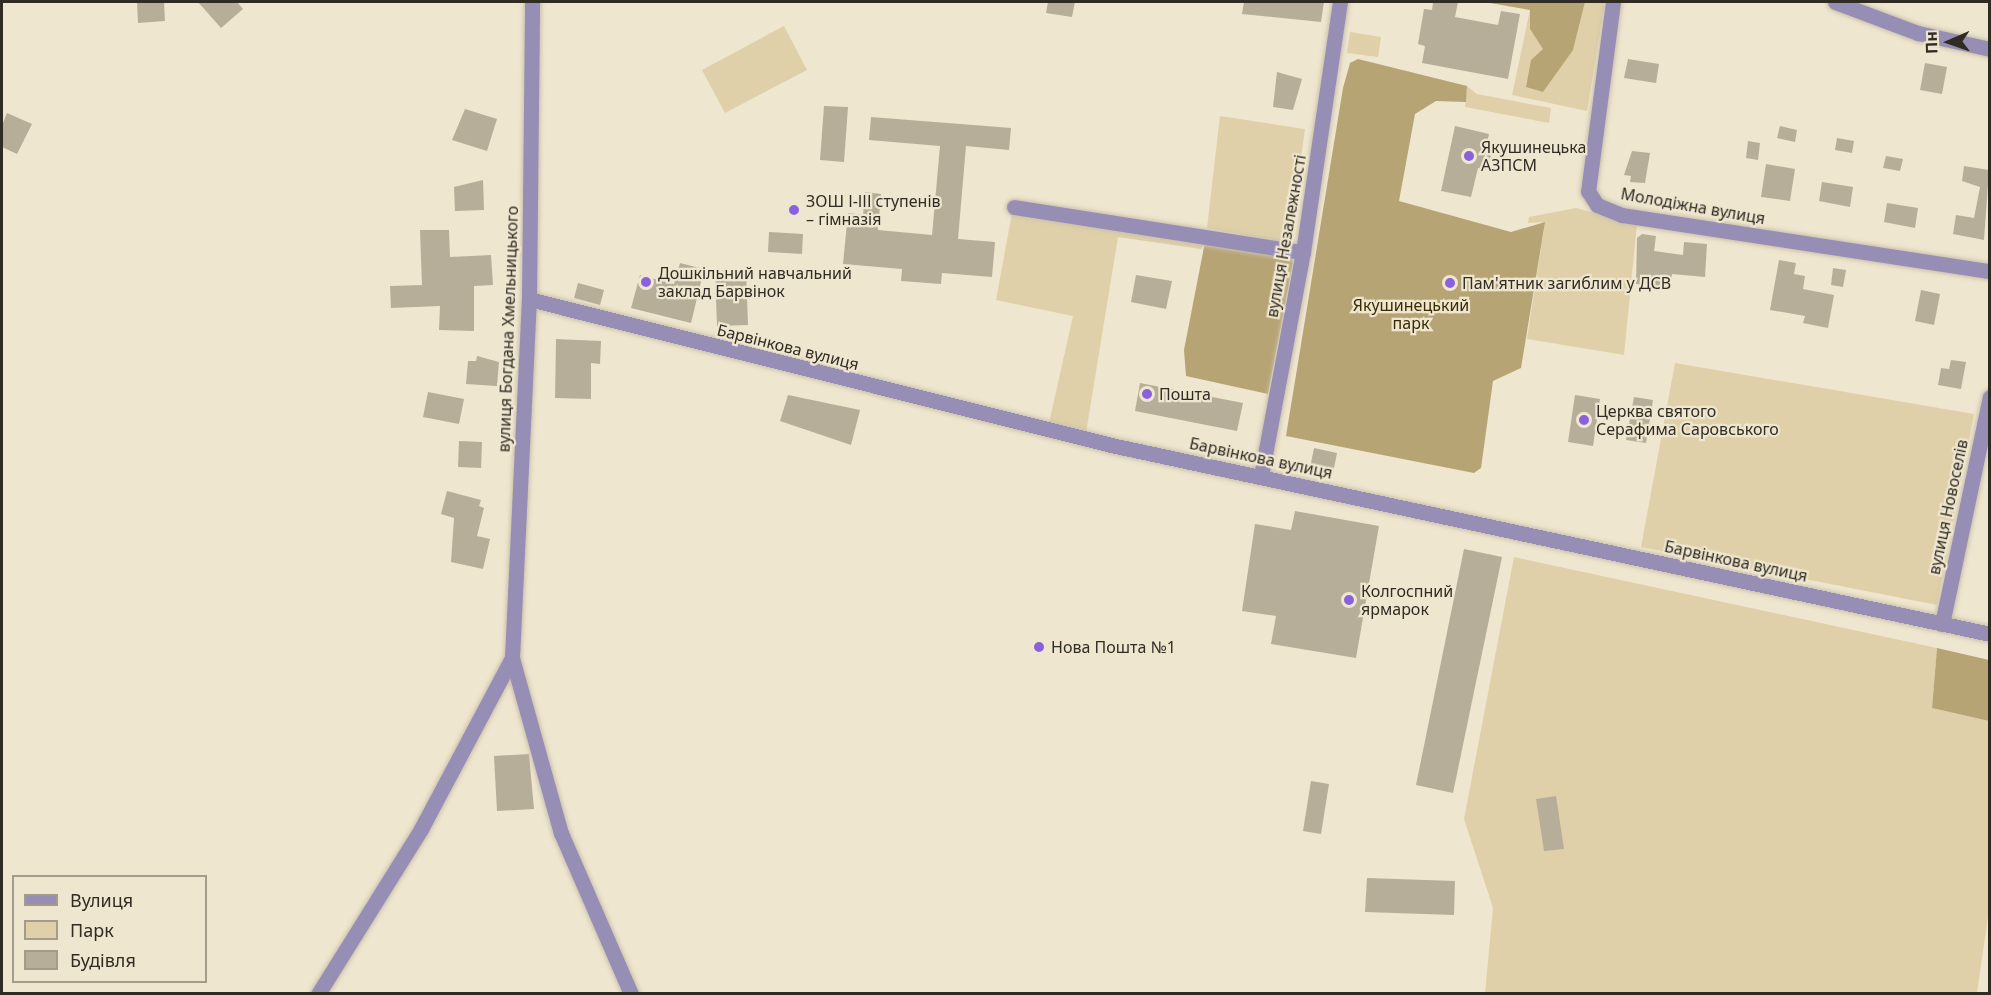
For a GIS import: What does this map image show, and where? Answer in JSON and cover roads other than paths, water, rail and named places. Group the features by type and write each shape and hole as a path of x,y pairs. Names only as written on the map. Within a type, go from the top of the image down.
{"street":[{"name":"вулиця Богдана Хмельницького","path":"532,2 529,299 512,658 561,833 631,993"},
{"name":"вулиця Незалежності","path":"1261,476 1303,252 1340,2"},
{"name":"Молодіжна вулиця","path":"1613,2 1588,191 1597,205 1622,215 1989,271"},
{"path":"1835,2 1908,30 1989,50"},
{"path":"1014,207 1303,252"},
{"name":"Барвінкова вулиця","path":"529,299 975,413 1989,634"},
{"name":"вулиця Новоселів","path":"1942,624 1989,397"},
{"name":"вулиця Богдана Хмельницького","path":"318,993 421,829 512,658"}],"place":[{"name":"Якушинецька АЗПСМ","path":"1469,156"},
{"name":"ЗОШ І-ІІІ ступенів – гімназія","path":"794,210"},
{"name":"Дошкільний навчальний заклад Барвінок","path":"646,282"},
{"name":"Пам'ятник загиблим у ДСВ","path":"1450,283"},
{"name":"Пошта","path":"1147,394"},
{"name":"Церква святого Серафима Саровського","path":"1584,420"},
{"name":"Колгоспний ярмарок","path":"1349,600"},
{"name":"Нова Пошта №1","path":"1039,647"}],"park label":[{"name":"Якушинецький парк","path":"1411,314"}]}
